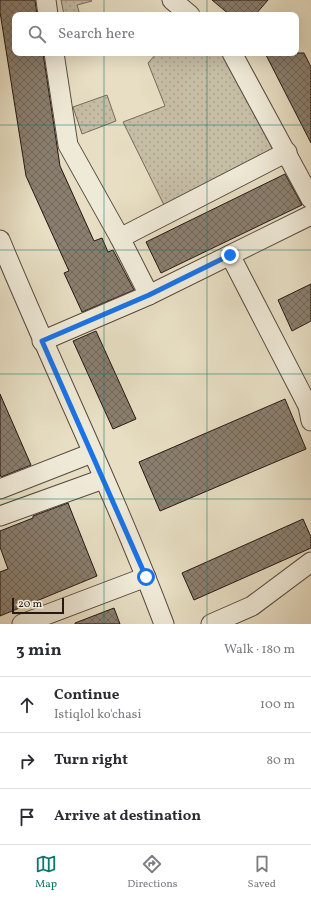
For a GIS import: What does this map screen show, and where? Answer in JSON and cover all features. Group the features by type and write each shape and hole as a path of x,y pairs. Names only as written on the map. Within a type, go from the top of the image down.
{"street":[{"path":"46,0 48,12"},
{"path":"172,0 186,12"},
{"path":"54,56 68,145 120,238 149,295"},
{"path":"234,56 287,152 311,199"},
{"path":"120,238 287,152"},
{"path":"42,341 149,295 311,215"},
{"path":"0,240 42,341 146,577 164,624"},
{"path":"230,255 308,406 311,421"},
{"path":"0,489 92,453"},
{"path":"0,516 103,478"},
{"path":"211,624 252,606 311,562"},
{"path":"22,624 146,577"}],"shaded area":[{"path":"61,0 92,1 77,5 79,12 63,12"},
{"path":"154,56 223,56 229,61 278,153 165,207 123,122 165,106 148,63"},
{"path":"107,95 116,121 82,134 73,107"}],"building":[{"path":"0,0 35,0 37,12 12,12 12,56 43,56 60,166 94,241 102,238 108,252 113,250 134,290 82,312 64,273 69,271 26,176 0,12"},
{"path":"212,0 268,0 258,12 226,12"},
{"path":"299,53 304,53 311,67 311,143 267,56 299,56"},
{"path":"285,174 302,205 161,273 146,242"},
{"path":"311,284 311,321 292,331 278,300"},
{"path":"96,331 136,419 113,429 73,341"},
{"path":"0,394 31,465 1,477 0,474"},
{"path":"285,399 306,449 160,511 139,462"},
{"path":"68,503 97,576 0,616 0,572 8,569 0,547 0,531 33,518 33,516"},
{"path":"303,519 311,537 311,548 194,600 182,573"},
{"path":"114,608 120,624 75,624 75,623"}],"route":[{"path":"146,577 42,341 149,295 230,255"}]}
